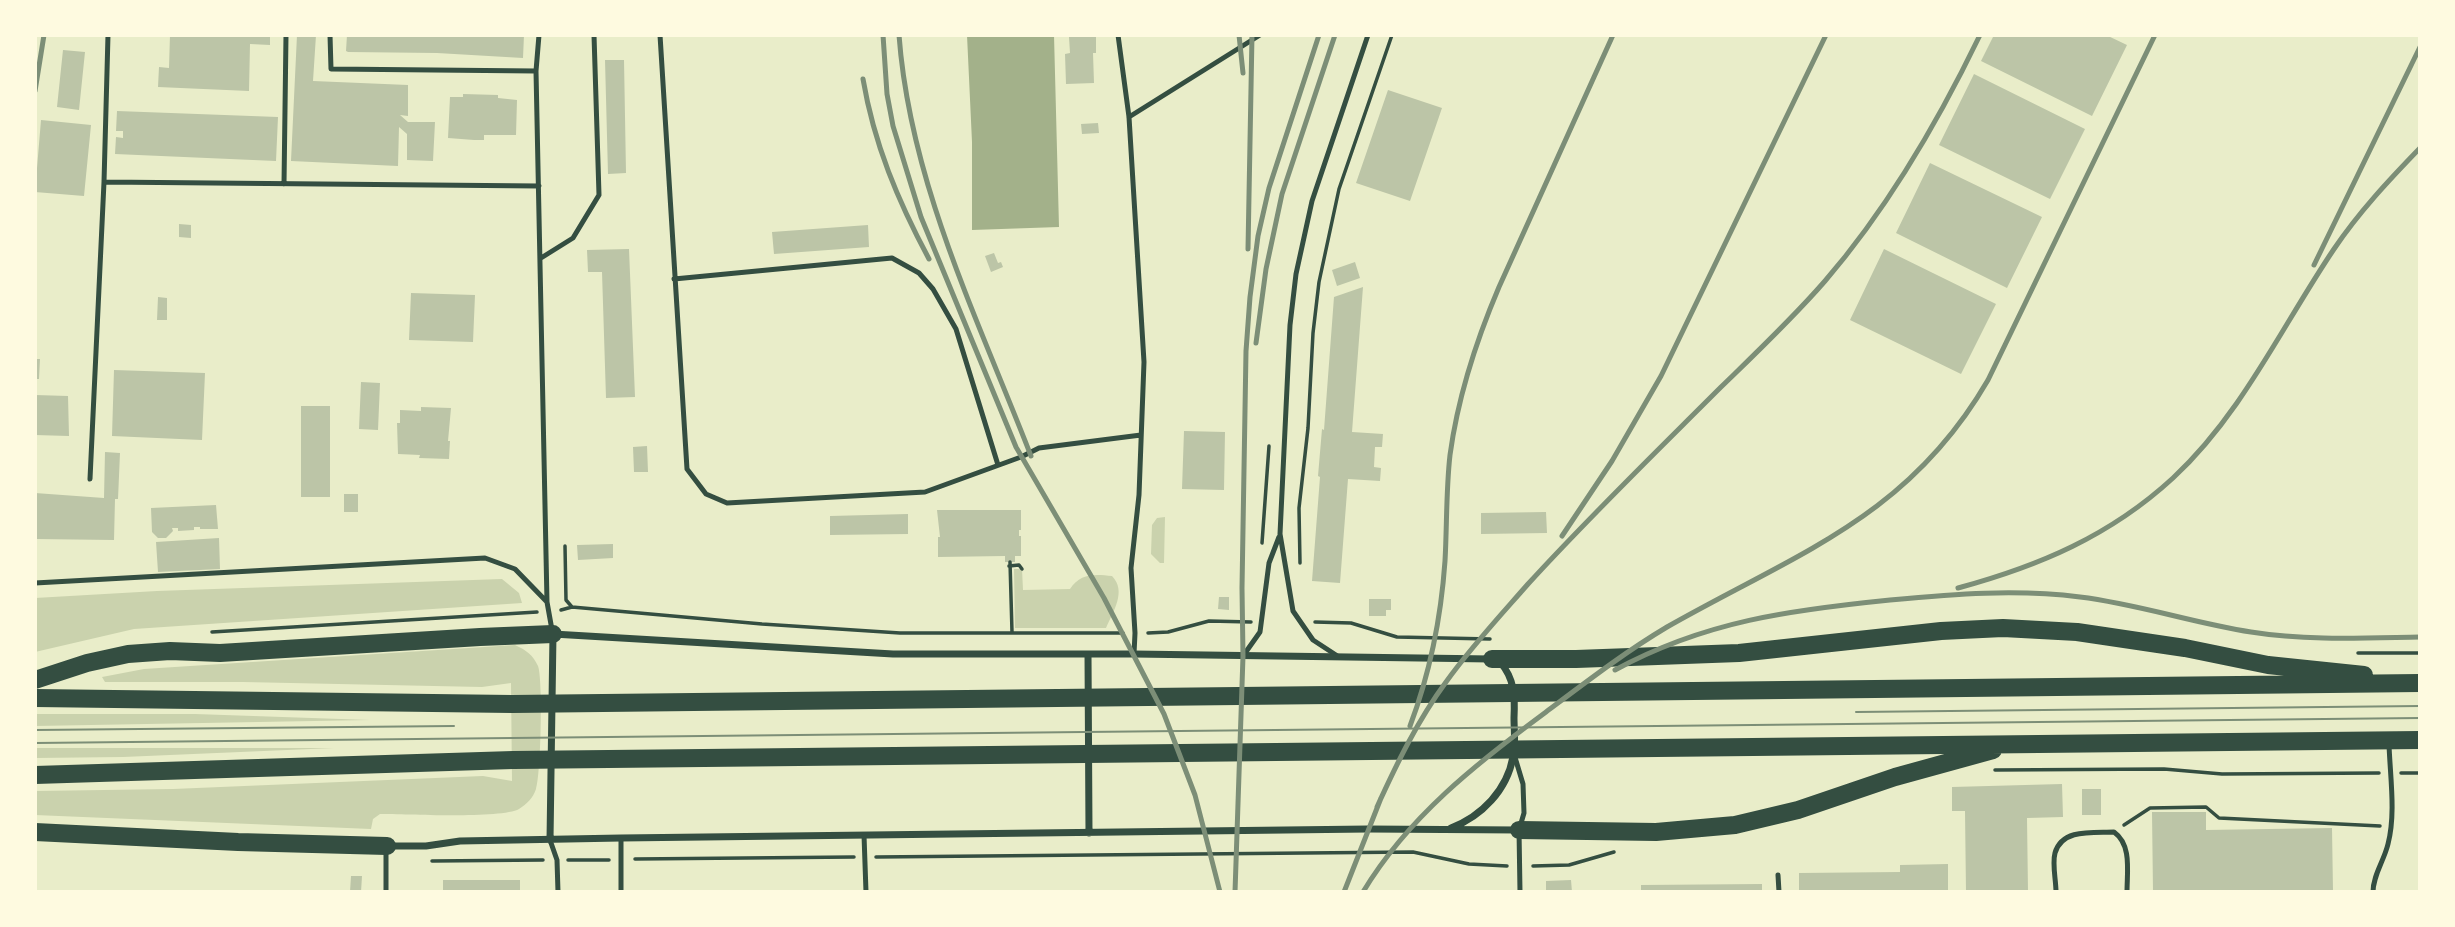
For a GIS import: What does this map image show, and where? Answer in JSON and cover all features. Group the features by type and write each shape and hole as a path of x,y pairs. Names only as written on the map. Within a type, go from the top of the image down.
{"main road":[{"path":"1494,659 1739,653 1941,631 2003,628 2077,632 2185,648 2247,662 2336,671 2411,683"},
{"path":"35,680 87,663 128,654 170,651 220,653 480,636 553,634"},
{"path":"35,698 512,704 2411,683"},
{"path":"35,775 513,760 2420,740"},
{"path":"1519,830 1656,832 1735,825 1798,810 1895,777 2013,744"},
{"path":"35,832 387,846"}],"street":[{"path":"550,839 553,634 893,654 1494,659 1509,674 1514,691 1514,754 1505,782 1486,806 1461,824 1447,830"},
{"path":"1088,654 1089,833"},
{"path":"387,846 550,839 1519,830"}],"lane":[{"path":"90,479 108,35"},
{"path":"284,184 286,35"},
{"path":"330,35 331,69 536,71"},
{"path":"539,35 536,71 547,602 553,634"},
{"path":"541,258 573,239 599,195 594,35"},
{"path":"660,35 687,469 706,494 727,503 925,492 1039,448 1141,435"},
{"path":"1118,35 1129,117 1144,362 1139,495 1131,568 1134,654"},
{"path":"1129,117 1260,35"},
{"path":"1340,657 1313,640 1293,611 1280,534 1290,325 1296,274 1312,201 1368,35"},
{"path":"104,182 539,186"},
{"path":"674,279 892,258 919,273 933,289 956,329 998,466"},
{"path":"1243,656 1260,632 1269,564 1280,534"},
{"path":"35,583 485,558 515,569 547,602"},
{"path":"2373,892 2391,827 2389,741"},
{"path":"1514,754 1523,784 1524,813 1519,830 1520,892"},
{"path":"2056,892 2055,852 2063,841 2072,834 2113,832 2122,838 2126,849 2127,892"},
{"path":"864,835 866,892"},
{"path":"621,838 621,892"},
{"path":"550,839 557,860 558,892"},
{"path":"386,892 387,846"},
{"path":"1778,874 1779,892"}],"path":[{"path":"1300,563 1299,508 1319,282 1339,189 1392,35"},
{"path":"565,546 566,600 572,607"},
{"path":"1012,632 1009,564 1019,565 1022,569"},
{"path":"1311,615 1316,622"},
{"path":"762,624 900,633 1161,633 1209,621 1263,622"},
{"path":"1301,622 1351,623 1397,637 1493,639"},
{"path":"2114,769 2165,769 2222,774 2420,773"},
{"path":"2113,832 2150,808 2206,807 2219,818 2391,827"},
{"path":"878,857 1413,852 1469,864 1506,866"},
{"path":"639,859 828,857"},
{"path":"567,860 602,860"}],"shaded area":[{"path":"967,35 1054,35 1059,227 972,230 972,142"},
{"path":"1165,517 1164,563 1160,563 1151,554 1152,525 1157,518"},
{"path":"1014,569 1022,569 1023,590 1070,589 1083,577 1112,576 1119,595 1106,628 1015,628"},
{"path":"502,579 519,593 522,603 134,629 35,652 35,598"},
{"path":"515,645 529,653 540,674 538,780 533,795 519,809 474,815 380,814 373,819 371,829 35,815 35,791 173,789 483,776 512,781 511,683 482,687 105,682 102,677 144,669"},
{"path":"35,714 195,714 370,720 35,726"},
{"path":"35,748 334,748 123,757 35,758"}],"building":[{"path":"170,35 270,35 270,45 250,44 249,91 158,87 159,67 169,68"},
{"path":"297,35 316,35 313,81 408,85 408,116 400,115 408,122 435,122 433,161 407,160 407,134 399,127 398,166 291,161"},
{"path":"347,35 524,35 523,58 348,52"},
{"path":"1994,35 2106,35 2127,45 2092,116 1981,61"},
{"path":"1096,36 1096,53 1093,53 1094,83 1066,84 1065,54 1070,53 1069,37"},
{"path":"63,50 85,52 79,110 57,107"},
{"path":"605,60 624,60 626,173 608,174"},
{"path":"1974,74 2085,129 2050,199 1939,145"},
{"path":"1388,90 1442,108 1410,201 1356,183"},
{"path":"463,94 498,95 498,98 517,100 516,135 484,135 484,140 448,138 450,97 463,97"},
{"path":"117,111 278,117 276,161 115,154 116,137 123,138 123,131 116,131"},
{"path":"41,120 91,125 84,196 35,192"},
{"path":"1098,123 1099,133 1082,134 1081,124"},
{"path":"1930,163 2042,217 2007,288 1896,233"},
{"path":"179,224 191,225 191,238 179,237"},
{"path":"868,225 869,247 774,254 772,232"},
{"path":"629,249 635,397 606,398 602,272 588,272 587,250"},
{"path":"1884,249 1996,304 1961,374 1850,320"},
{"path":"994,253 1003,267 991,272 985,256"},
{"path":"1355,262 1360,278 1337,286 1332,270"},
{"path":"1363,287 1352,432 1383,434 1382,447 1375,447 1374,467 1381,468 1380,481 1348,479 1340,583 1312,581 1318,476 1334,297"},
{"path":"411,293 475,295 473,342 409,340"},
{"path":"158,297 167,298 167,320 157,320"},
{"path":"35,359 40,359 39,379 35,379"},
{"path":"114,370 205,373 202,440 112,436"},
{"path":"361,382 380,383 378,430 359,429"},
{"path":"35,395 68,396 69,436 35,435"},
{"path":"301,406 330,406 330,497 301,497"},
{"path":"421,407 451,408 449,459 398,454 397,423 400,423 400,410 421,411"},
{"path":"1184,431 1225,432 1224,490 1182,489"},
{"path":"647,446 648,472 634,472 633,447"},
{"path":"105,452 120,453 114,540 35,539 35,493 104,498"},
{"path":"344,494 358,494 358,512 344,512"},
{"path":"216,505 218,529 194,527 194,530 178,531 178,528 172,528 173,531 166,538 158,538 152,532 151,508"},
{"path":"937,510 1021,510 1021,556 1015,556 1015,562 1005,562 1005,556 938,557 940,537"},
{"path":"1546,512 1547,533 1481,534 1481,513"},
{"path":"908,514 908,534 830,535 830,516"},
{"path":"219,538 220,569 158,572 156,542"},
{"path":"613,544 613,558 578,560 577,545"},
{"path":"1219,597 1229,597 1229,610 1218,609"},
{"path":"1369,599 1391,599 1391,610 1386,610 1386,616 1369,616"},
{"path":"2062,784 2063,817 2027,818 2028,892 1966,892 1965,811 1952,811 1952,787"},
{"path":"2082,789 2101,789 2101,815 2082,815"},
{"path":"2152,812 2206,812 2206,830 2332,828 2333,892 2153,892"},
{"path":"1948,864 1948,891 1799,892 1799,873 1900,872 1900,865"},
{"path":"351,876 362,876 361,892 350,892"},
{"path":"443,880 520,880 520,892 443,892"},
{"path":"1571,880 1572,892 1546,892 1546,881"},
{"path":"1762,884 1762,892 1641,892 1641,885"}],"tram line":[{"path":"1856,712 2420,706"},
{"path":"35,743 2420,718"},
{"path":"35,730 454,726"}],"railway":[{"path":"35,91 44,35"},
{"path":"883,35 887,94 893,126 921,217 1016,447 1104,598 1164,714 1195,795 1220,892"},
{"path":"899,35 906,90 932,197 949,250 1031,456"},
{"path":"1239,35 1243,73"},
{"path":"1248,249 1252,35"},
{"path":"1235,892 1243,656 1246,351 1250,297 1258,236 1269,188 1319,35"},
{"path":"1256,343 1266,269 1282,194 1335,35"},
{"path":"1410,726 1429,666 1441,603 1450,455 1469,369 1499,287 1613,35"},
{"path":"1562,536 1612,461 1661,376 1826,35"},
{"path":"1377,807 1426,711 1486,632 1599,509 1800,309 1848,253 1891,194 1929,132 1980,35"},
{"path":"1363,892 1401,839 1422,816 1520,731 1667,627 1846,528 1886,499 1922,466 1957,427 1988,380 2155,35"},
{"path":"2314,265 2420,47"},
{"path":"863,79 888,172 929,259"},
{"path":"1958,588 2017,570 2072,546 2124,517 2173,478 2198,453 2241,398 2344,235 2420,148"},
{"path":"1615,670 1682,640 1749,620 1818,608 1985,593 2080,597 2272,635 2336,638 2420,637"},
{"path":"1344,892 1381,798"}]}
